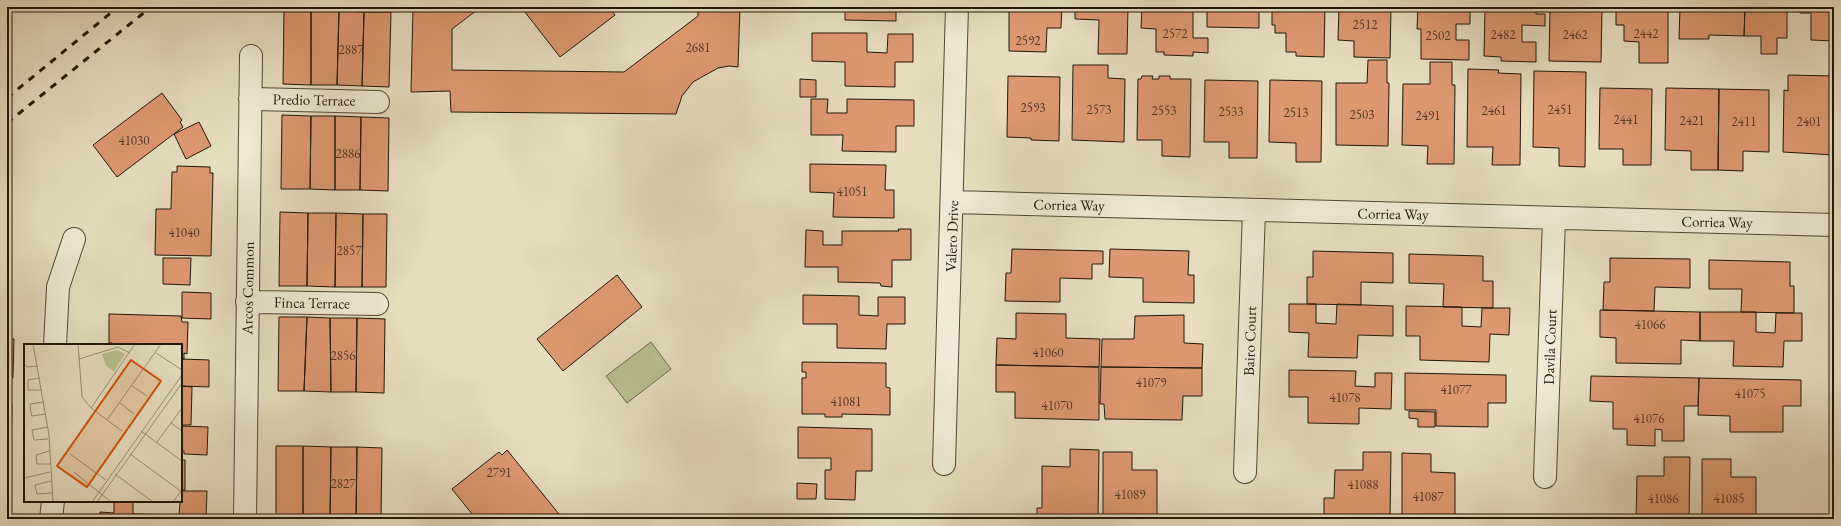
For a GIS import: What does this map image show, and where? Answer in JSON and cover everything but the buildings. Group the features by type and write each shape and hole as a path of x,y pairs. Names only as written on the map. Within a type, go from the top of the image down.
{"street":[{"name":"Valero Drive","path":"944,464 953,202 956,7"},
{"name":"Arcos Common","path":"245,519 251,56"},
{"name":"Predio Terrace","path":"250,99 378,102"},
{"name":"Corriea Way","path":"953,202 1834,225"},
{"name":"Bairo Court","path":"1245,472 1254,210"},
{"name":"Davila Court","path":"1545,477 1554,218"},
{"path":"55,344 58,287 74,239"},
{"name":"Finca Terrace","path":"248,302 377,304"},
{"path":"51,519 53,502"}],"green space":[{"path":"651,342 671,369 627,403 606,376"}],"railway":[{"path":"7,98 118,7"},
{"path":"7,123 151,7"}]}
